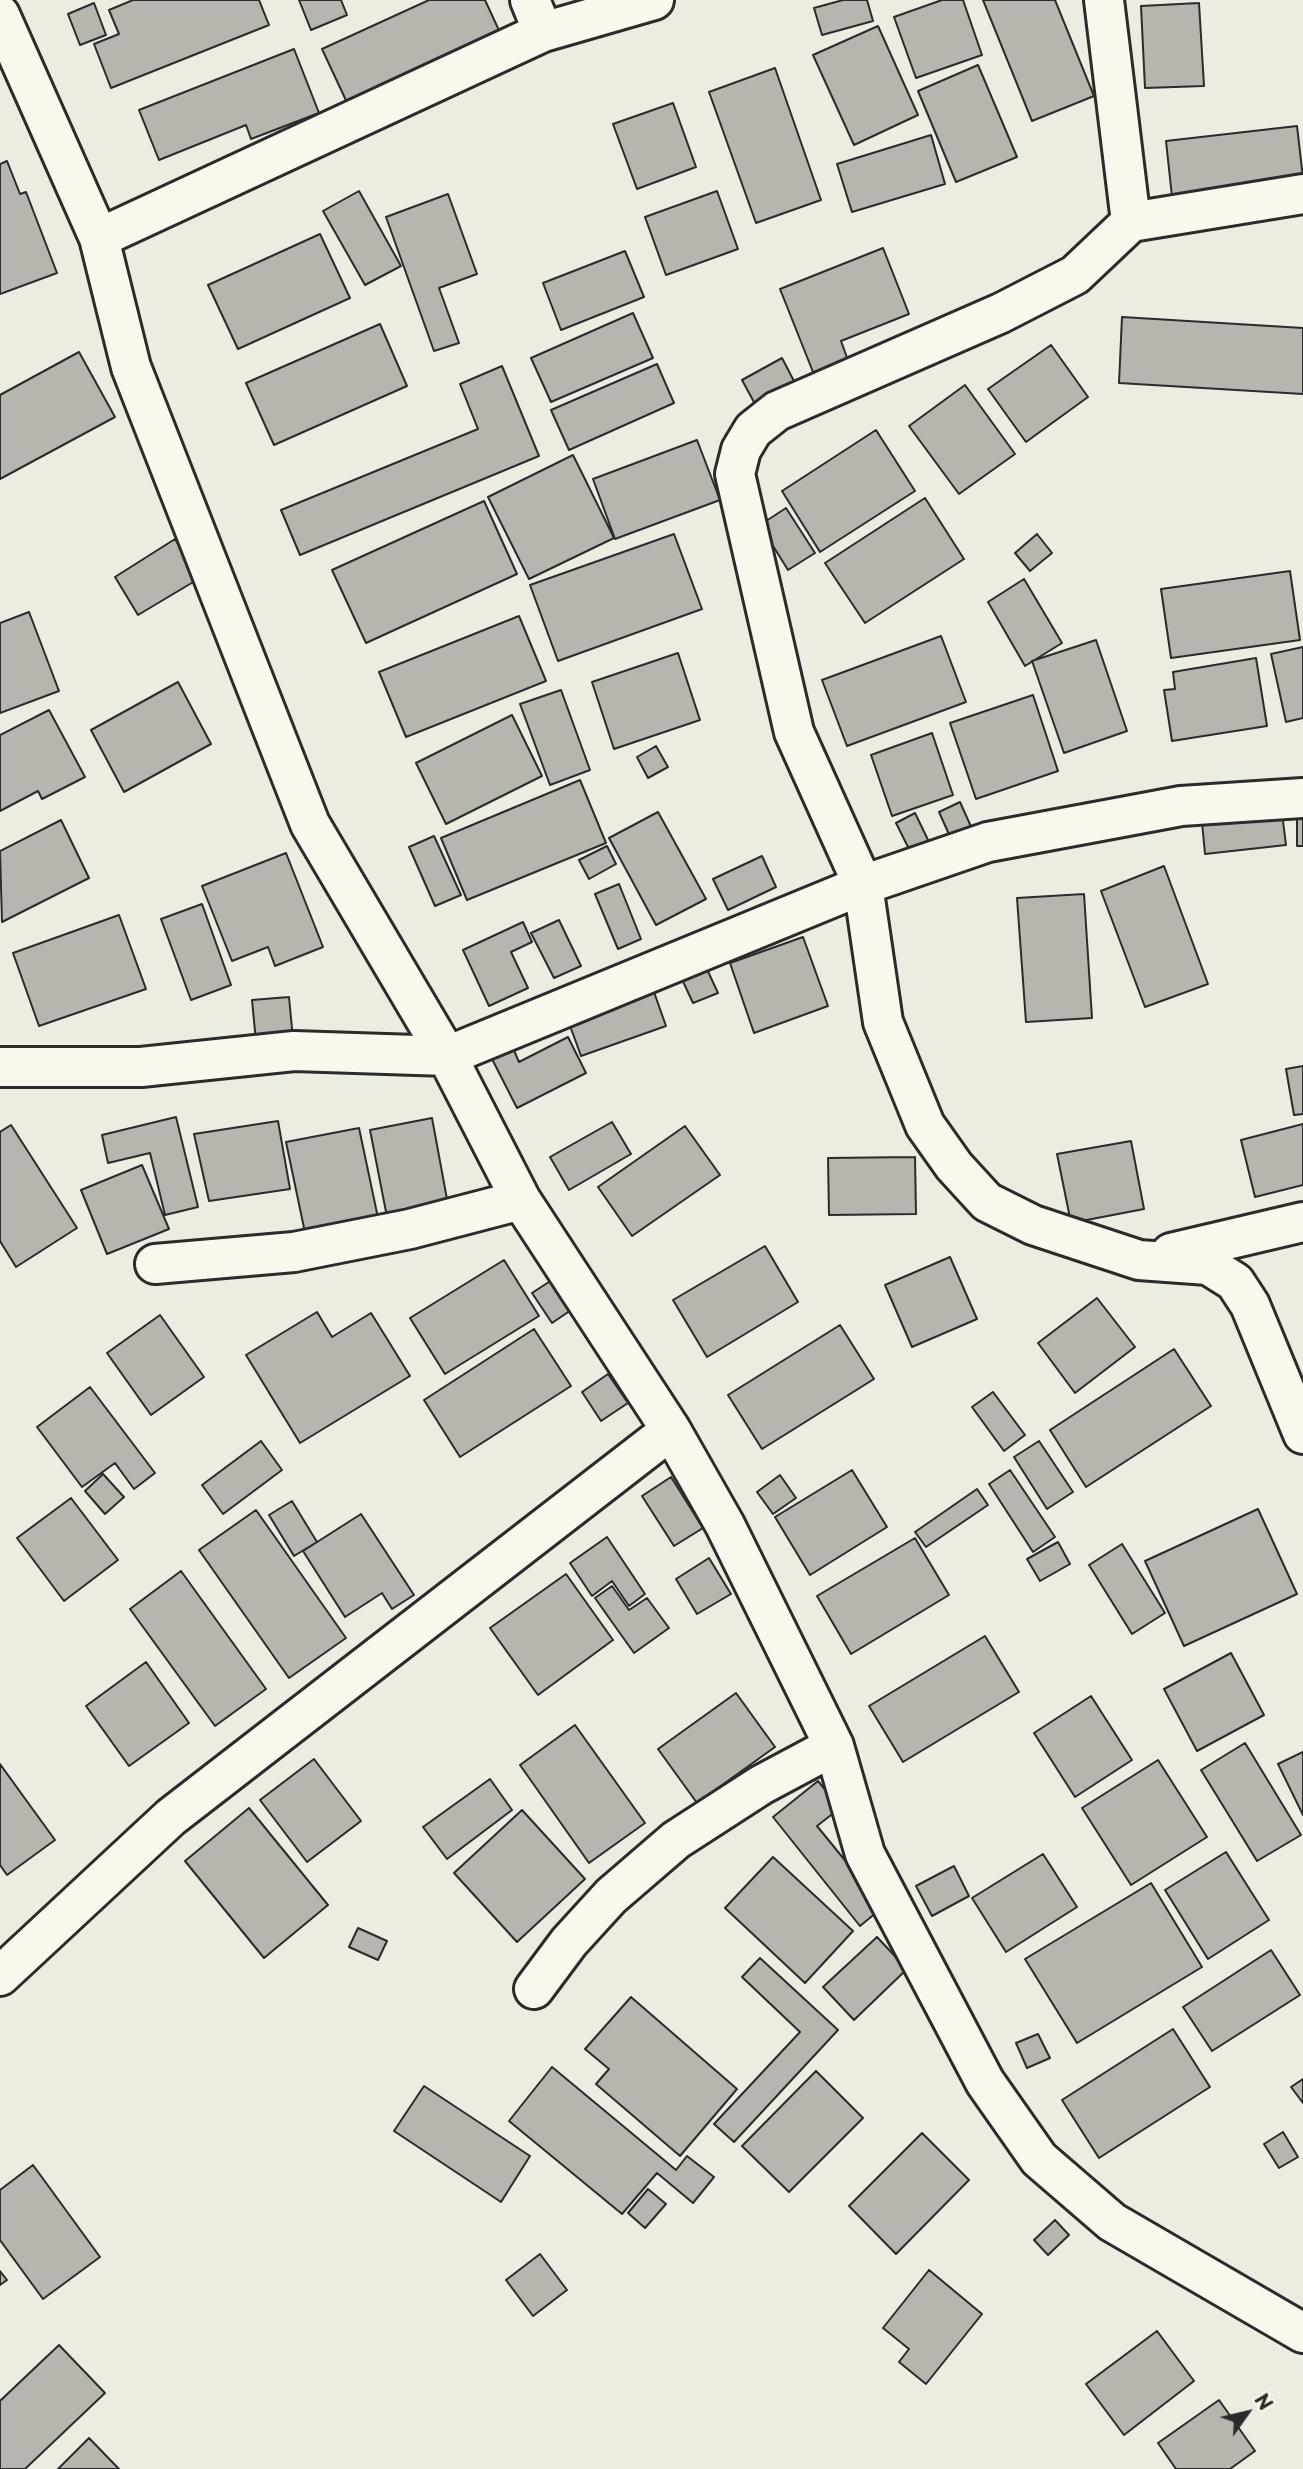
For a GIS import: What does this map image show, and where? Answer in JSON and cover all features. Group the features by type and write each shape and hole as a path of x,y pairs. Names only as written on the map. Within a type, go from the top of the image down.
{"street":[{"path":"99,237 536,16 654,0"},
{"path":"1104,0 1131,222"},
{"path":"0,15 99,237 131,367 310,824 447,1056 521,1200 671,1430 725,1525 834,1746 865,1854 985,2082 1039,2159 1112,2221 1303,2333"},
{"path":"1303,194 1131,222 1075,275 1001,313 777,411 753,430 741,450 734,474 794,732 863,885 883,1022 925,1125 954,1166 987,1202 1033,1225 1139,1260 1208,1265 1235,1282 1250,1305 1303,1434"},
{"path":"0,1067 141,1067 294,1051 447,1056 863,885 988,842 1181,806 1303,798"},
{"path":"155,1264 294,1252 410,1229 521,1200"},
{"path":"1139,1260 1303,1222"},
{"path":"0,1976 171,1817 671,1430"},
{"path":"534,1989 569,1942 611,1896 676,1840 761,1785 834,1746"}],"building":[{"path":"133,0 259,0 269,25 111,88 94,44 119,34 109,10"},
{"path":"299,0 341,0 347,15 311,30"},
{"path":"429,0 485,0 503,39 350,109 322,49"},
{"path":"843,0 867,0 873,21 822,35 814,8"},
{"path":"942,0 963,0 982,55 916,78 894,17"},
{"path":"983,0 1055,0 1094,96 1032,121"},
{"path":"94,3 106,35 80,45 68,14"},
{"path":"1199,3 1204,86 1145,88 1141,6"},
{"path":"878,26 918,115 854,145 813,55"},
{"path":"294,49 319,113 251,139 246,125 159,160 139,110"},
{"path":"978,65 1017,157 956,182 918,91"},
{"path":"775,68 821,200 756,223 709,92"},
{"path":"673,103 696,167 637,189 613,124"},
{"path":"1297,126 1303,178 1173,206 1166,141"},
{"path":"931,135 945,184 852,212 837,164"},
{"path":"7,161 20,194 26,192 57,273 0,294 0,164"},
{"path":"359,191 401,266 365,285 323,211"},
{"path":"717,191 738,249 666,275 645,217"},
{"path":"448,194 477,274 439,288 459,343 434,351 386,217"},
{"path":"320,234 350,298 238,349 208,285"},
{"path":"883,248 909,314 841,341 849,363 815,377 780,289"},
{"path":"625,251 644,297 561,330 543,283"},
{"path":"633,313 653,358 551,402 531,358"},
{"path":"1122,317 1303,328 1303,394 1119,383"},
{"path":"380,324 407,386 274,445 246,383"},
{"path":"1051,345 1088,397 1026,442 988,389"},
{"path":"79,352 115,417 0,479 0,395"},
{"path":"782,358 795,383 755,404 742,380"},
{"path":"657,364 674,403 569,450 551,410"},
{"path":"502,366 539,456 300,555 281,510 478,429 460,384"},
{"path":"965,385 1015,454 959,494 909,426"},
{"path":"876,430 915,491 820,552 782,491"},
{"path":"697,440 720,500 615,539 593,479"},
{"path":"573,455 614,538 529,579 488,497"},
{"path":"925,498 964,559 865,623 825,563"},
{"path":"484,501 517,574 366,643 332,570"},
{"path":"786,508 815,553 788,570 760,525"},
{"path":"674,534 702,609 558,661 530,585"},
{"path":"1037,534 1052,553 1030,571 1015,553"},
{"path":"175,539 200,578 138,615 115,577"},
{"path":"1290,571 1300,640 1171,658 1161,589"},
{"path":"1024,579 1062,643 1025,666 988,602"},
{"path":"29,612 59,691 0,713 0,623"},
{"path":"519,616 546,681 406,737 379,672"},
{"path":"941,636 966,702 847,746 822,680"},
{"path":"1096,640 1127,731 1064,753 1032,661"},
{"path":"1303,647 1303,718 1286,722 1271,654"},
{"path":"678,653 700,720 614,749 592,682"},
{"path":"1256,658 1267,726 1172,741 1164,690 1175,689 1173,672"},
{"path":"178,682 211,744 124,792 91,730"},
{"path":"561,690 590,770 550,785 520,704"},
{"path":"1033,695 1058,771 976,799 950,723"},
{"path":"49,710 85,777 42,799 38,791 0,811 0,735"},
{"path":"512,715 542,776 446,824 416,763"},
{"path":"932,733 953,795 892,816 871,755"},
{"path":"656,746 668,767 648,778 637,757"},
{"path":"580,780 606,843 467,900 441,838"},
{"path":"960,802 973,831 952,841 939,812"},
{"path":"1297,810 1303,810 1303,846 1297,846"},
{"path":"658,812 706,899 656,925 609,838"},
{"path":"915,813 930,844 911,853 896,823"},
{"path":"1282,813 1286,845 1205,854 1202,822"},
{"path":"61,820 89,878 2,922 0,851"},
{"path":"434,836 461,895 435,906 409,847"},
{"path":"607,846 616,864 589,879 579,860"},
{"path":"286,853 323,947 275,966 268,947 232,961 202,886"},
{"path":"762,856 776,887 728,910 713,879"},
{"path":"1164,866 1208,984 1145,1007 1101,891"},
{"path":"619,884 641,939 618,949 595,894"},
{"path":"1084,894 1092,1018 1026,1022 1017,898"},
{"path":"202,904 231,985 191,1000 161,919"},
{"path":"119,915 146,989 39,1026 13,953"},
{"path":"559,920 581,966 554,978 531,933"},
{"path":"523,922 532,942 511,952 528,988 489,1006 463,950"},
{"path":"803,937 828,1006 754,1033 730,963"},
{"path":"705,965 718,993 693,1003 680,975"},
{"path":"654,992 666,1026 581,1056 569,1023"},
{"path":"289,997 293,1039 256,1042 252,1000"},
{"path":"568,1037 586,1073 517,1108 491,1057 512,1046 519,1062"},
{"path":"1303,1066 1303,1114 1294,1115 1286,1069"},
{"path":"176,1117 198,1207 165,1215 150,1153 108,1163 102,1135"},
{"path":"432,1118 449,1210 388,1222 370,1130"},
{"path":"278,1121 290,1189 209,1201 194,1134"},
{"path":"612,1122 631,1154 569,1190 550,1157"},
{"path":"1303,1124 1303,1185 1255,1197 1241,1140"},
{"path":"11,1125 77,1228 16,1267 0,1241 0,1132"},
{"path":"685,1126 720,1175 632,1236 598,1187"},
{"path":"359,1128 381,1232 308,1247 286,1142"},
{"path":"1131,1141 1144,1209 1071,1223 1057,1154"},
{"path":"915,1157 916,1214 829,1215 828,1158"},
{"path":"142,1165 169,1229 107,1254 81,1190"},
{"path":"765,1246 798,1302 707,1357 673,1300"},
{"path":"950,1257 977,1319 912,1347 885,1285"},
{"path":"504,1260 539,1316 445,1374 410,1318"},
{"path":"561,1274 580,1304 552,1323 532,1293"},
{"path":"1097,1298 1135,1347 1075,1393 1038,1343"},
{"path":"317,1312 332,1337 371,1313 410,1376 300,1443 246,1355"},
{"path":"160,1315 204,1377 151,1415 107,1353"},
{"path":"840,1325 874,1379 762,1449 728,1395"},
{"path":"534,1329 571,1386 460,1457 424,1400"},
{"path":"1174,1349 1211,1406 1086,1487 1050,1430"},
{"path":"608,1374 628,1403 601,1421 582,1392"},
{"path":"90,1387 155,1473 134,1489 115,1463 82,1487 37,1427"},
{"path":"993,1392 1025,1435 1004,1451 972,1407"},
{"path":"261,1441 282,1470 223,1514 202,1485"},
{"path":"1039,1441 1073,1492 1047,1509 1014,1457"},
{"path":"852,1470 887,1527 810,1575 775,1517"},
{"path":"1010,1470 1055,1537 1033,1552 989,1484"},
{"path":"103,1474 124,1497 105,1514 85,1491"},
{"path":"780,1475 796,1498 773,1514 757,1492"},
{"path":"671,1477 703,1528 674,1546 642,1496"},
{"path":"977,1489 988,1505 926,1547 915,1532"},
{"path":"71,1498 118,1560 64,1601 17,1538"},
{"path":"292,1501 317,1542 294,1556 269,1515"},
{"path":"1258,1509 1297,1594 1184,1646 1145,1561"},
{"path":"256,1510 346,1638 289,1678 199,1550"},
{"path":"361,1514 414,1595 392,1609 382,1593 345,1617 303,1551"},
{"path":"607,1537 645,1594 629,1606 612,1581 592,1596 570,1563"},
{"path":"915,1538 949,1595 851,1654 817,1596"},
{"path":"1058,1542 1070,1564 1040,1581 1027,1559"},
{"path":"1122,1544 1165,1613 1132,1634 1089,1565"},
{"path":"709,1558 731,1594 697,1614 676,1579"},
{"path":"181,1571 266,1689 215,1726 130,1609"},
{"path":"566,1574 613,1640 538,1695 490,1628"},
{"path":"612,1586 629,1610 647,1598 669,1628 634,1653 595,1598"},
{"path":"985,1636 1019,1692 903,1762 869,1706"},
{"path":"1231,1653 1264,1715 1197,1751 1164,1689"},
{"path":"146,1662 189,1723 129,1766 86,1706"},
{"path":"736,1693 775,1747 697,1803 658,1749"},
{"path":"1091,1696 1132,1760 1075,1797 1034,1733"},
{"path":"575,1725 645,1823 589,1863 520,1765"},
{"path":"1245,1743 1301,1835 1257,1861 1201,1770"},
{"path":"1303,1752 1303,1815 1278,1764"},
{"path":"314,1759 361,1821 307,1862 260,1800"},
{"path":"1158,1760 1207,1837 1131,1885 1082,1808"},
{"path":"0,1764 55,1840 7,1875 0,1865"},
{"path":"490,1779 512,1810 447,1859 423,1827"},
{"path":"818,1781 840,1808 817,1826 883,1907 860,1926 773,1817"},
{"path":"249,1808 328,1905 264,1958 185,1861"},
{"path":"522,1810 585,1879 517,1942 454,1873"},
{"path":"1226,1852 1269,1920 1208,1959 1165,1890"},
{"path":"1043,1854 1077,1907 1006,1952 972,1898"},
{"path":"773,1857 853,1931 805,1983 725,1908"},
{"path":"954,1866 969,1896 932,1916 916,1886"},
{"path":"1151,1883 1202,1967 1077,2043 1025,1959"},
{"path":"358,1928 387,1941 378,1960 349,1947"},
{"path":"877,1937 907,1969 854,2020 823,1987"},
{"path":"1271,1950 1300,1995 1212,2051 1183,2007"},
{"path":"760,1958 838,2030 734,2142 714,2124 800,2032 742,1977"},
{"path":"631,1997 737,2089 680,2156 596,2084 609,2069 585,2049"},
{"path":"1173,2029 1210,2087 1099,2158 1062,2100"},
{"path":"1038,2034 1050,2058 1027,2068 1016,2043"},
{"path":"552,2067 676,2170 687,2156 714,2177 693,2203 657,2173 622,2214 509,2121"},
{"path":"816,2071 863,2118 789,2192 742,2146"},
{"path":"1303,2079 1303,2103 1291,2087"},
{"path":"424,2086 530,2156 501,2202 394,2131"},
{"path":"1283,2132 1298,2157 1279,2168 1264,2144"},
{"path":"922,2133 969,2180 896,2254 849,2206"},
{"path":"33,2165 100,2257 43,2299 0,2240 0,2190"},
{"path":"648,2189 666,2204 645,2228 628,2213"},
{"path":"1055,2220 1069,2235 1048,2255 1034,2240"},
{"path":"540,2254 567,2290 533,2316 506,2280"},
{"path":"929,2270 982,2314 926,2384 899,2362 909,2349 883,2328"},
{"path":"0,2271 7,2280 0,2285"},
{"path":"1157,2331 1194,2381 1124,2435 1086,2384"},
{"path":"59,2345 105,2393 25,2469 0,2469 0,2401"},
{"path":"1219,2400 1255,2451 1230,2469 1176,2469 1158,2443"},
{"path":"89,2438 119,2469 58,2469"}]}
